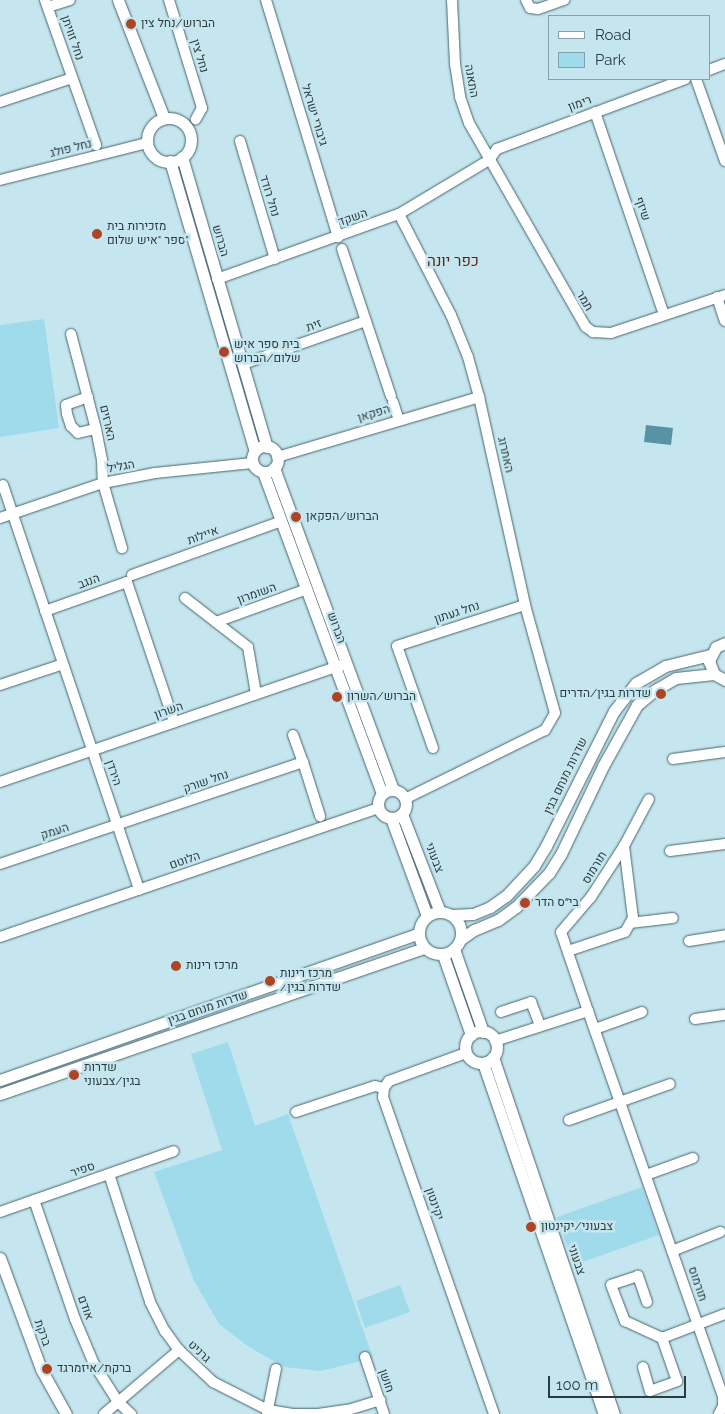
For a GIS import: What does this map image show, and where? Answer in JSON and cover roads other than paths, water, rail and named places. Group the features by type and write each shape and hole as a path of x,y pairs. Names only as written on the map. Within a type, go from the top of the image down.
{"street":[{"name":"נחל זוויתן","path":"70,0 46,3 96,145"},
{"path":"118,0 164,118"},
{"name":"נחל צין","path":"169,0 202,108 196,120"},
{"name":"גיבורי ישראל","path":"266,0 338,237"},
{"name":"התאנה","path":"452,0 455,64 460,98 469,123 489,160"},
{"path":"526,0 530,8 538,9 564,0"},
{"path":"710,70 725,64"},
{"name":"נחל זוויתן","path":"0,102 72,78"},
{"name":"רימון","path":"489,160 497,149 682,80"},
{"path":"696,80 725,161"},
{"name":"שיזף","path":"595,112 664,315"},
{"path":"164,118 178,120 188,130 190,144 182,157 170,161 164,161 153,154 147,143 152,125 164,118"},
{"name":"נחל רודד","path":"240,141 275,258"},
{"name":"נחל פולג","path":"0,180 147,143"},
{"name":"הברוש","path":"182,157 267,447"},
{"name":"השקד","path":"217,279 399,214 489,160"},
{"name":"תמר","path":"489,160 586,327 593,332 610,333 721,296"},
{"name":"הברוש","path":"170,161 255,451"},
{"name":"האתרוג","path":"399,214 451,315 468,357 479,397 525,605 554,713 545,730 405,799"},
{"path":"342,249 399,420"},
{"path":"721,296 725,321"},
{"name":"זית","path":"243,364 366,321"},
{"name":"הארזים","path":"71,334 96,429 102,460 103,482 122,548"},
{"path":"88,397 66,405 67,414 71,426 78,434 96,429"},
{"name":"הפקאן","path":"271,466 399,420 479,397"},
{"path":"267,447 273,450 271,466 256,469 252,463 255,451 267,447"},
{"name":"הגליל","path":"0,518 103,482 156,473 252,463"},
{"name":"הברוש","path":"271,466 282,521 307,589 341,665"},
{"name":"הברוש","path":"271,466 387,792"},
{"path":"3,485 45,611"},
{"name":"איילות","path":"132,575 282,521"},
{"name":"הנגב","path":"45,611 128,582 174,722"},
{"name":"השומרון","path":"216,622 307,589"},
{"path":"185,598 248,647 256,694"},
{"name":"נחל געתון","path":"432,748 397,646 525,605"},
{"name":"הירדן","path":"45,611 140,890"},
{"path":"725,643 716,647 710,655 710,667 714,674 725,680"},
{"name":"שדרות מנחם בגין","path":"452,915 473,914 490,907 506,896 534,866 614,711 636,683 665,666 710,655"},
{"path":"0,686 63,664"},
{"name":"השרון","path":"0,782 341,665"},
{"path":"482,1032 457,944 460,926 452,915 440,912 427,916 419,927 418,934 424,948 443,955 457,944 474,930 498,920 516,907 548,873 561,854 603,766 637,705 655,690 676,678 714,674"},
{"path":"293,735 320,816"},
{"path":"673,759 725,752"},
{"name":"נחל שורק","path":"118,825 303,762"},
{"path":"387,792 401,793 405,799 406,810 402,814 391,818 382,815 378,808 378,801 387,792"},
{"name":"תורמוס","path":"648,799 624,846 591,897 561,932 724,1396 723,1406 719,1414"},
{"name":"הלוטם","path":"0,937 378,808"},
{"name":"צבעוני","path":"402,814 440,912"},
{"path":"391,818 427,916"},
{"name":"העמק","path":"0,864 118,825"},
{"path":"670,852 725,844"},
{"name":"תורמוס","path":"624,846 632,918 630,924"},
{"path":"568,951 625,932 630,924 673,918"},
{"name":"שדרות מנחם בגין","path":"0,1080 418,934"},
{"path":"689,941 725,936"},
{"name":"שדרות מנחם בגין","path":"0,1094 424,948"},
{"path":"443,955 471,1035"},
{"path":"501,1012 531,1002 540,1026"},
{"path":"495,1041 588,1011"},
{"path":"595,1029 642,1012"},
{"path":"695,1019 725,1015"},
{"path":"482,1032 492,1036 497,1049 494,1057 483,1063 473,1061 466,1053 466,1043 471,1035 482,1032"},
{"path":"296,1112 375,1086 384,1088 389,1081 466,1053"},
{"name":"צבעוני","path":"494,1057 614,1414"},
{"name":"צבעוני","path":"483,1063 604,1414"},
{"path":"569,1120 670,1084"},
{"name":"יקינטון","path":"384,1088 383,1097 494,1414"},
{"name":"ספיר","path":"0,1212 174,1151"},
{"path":"646,1175 693,1158"},
{"name":"גרניט","path":"109,1174 150,1302 165,1331 179,1350 213,1382 267,1412 318,1414 348,1410 380,1400"},
{"name":"אודם","path":"34,1200 75,1319 94,1364 118,1402 131,1414"},
{"path":"672,1251 720,1232"},
{"name":"ברקת","path":"0,1258 41,1369 66,1414"},
{"path":"647,1302 638,1276 611,1285 624,1321 662,1338 725,1314"},
{"path":"643,1367 650,1391 677,1381 662,1338"},
{"path":"104,1414 179,1350"},
{"name":"חושן","path":"365,1357 384,1414"},
{"path":"267,1412 276,1369"}],"place":[{"name":"הברוש/נחל צין","path":"131,24"},
{"name":"מזכירות בית ספר \"איש שלום\"","path":"97,234"},
{"name":"בית ספר איש שלום/הברוש","path":"224,352"},
{"name":"הברוש/הפקאן","path":"296,517"},
{"name":"שדרות בגין/הדרים","path":"661,694"},
{"name":"הברוש/השרון","path":"337,697"},
{"name":"בי״ס הדר","path":"525,903"},
{"name":"מרכז רינות","path":"176,966"},
{"name":"מרכז רינות /שדרות בגין","path":"270,981"},
{"name":"שדרות בגין/צבעוני","path":"74,1075"},
{"name":"צבעוני/יקינטון","path":"531,1227"},
{"name":"ברקת/איזמרגד","path":"47,1369"}],"district":[{"name":"כפר יונה","path":"453,262"}]}
